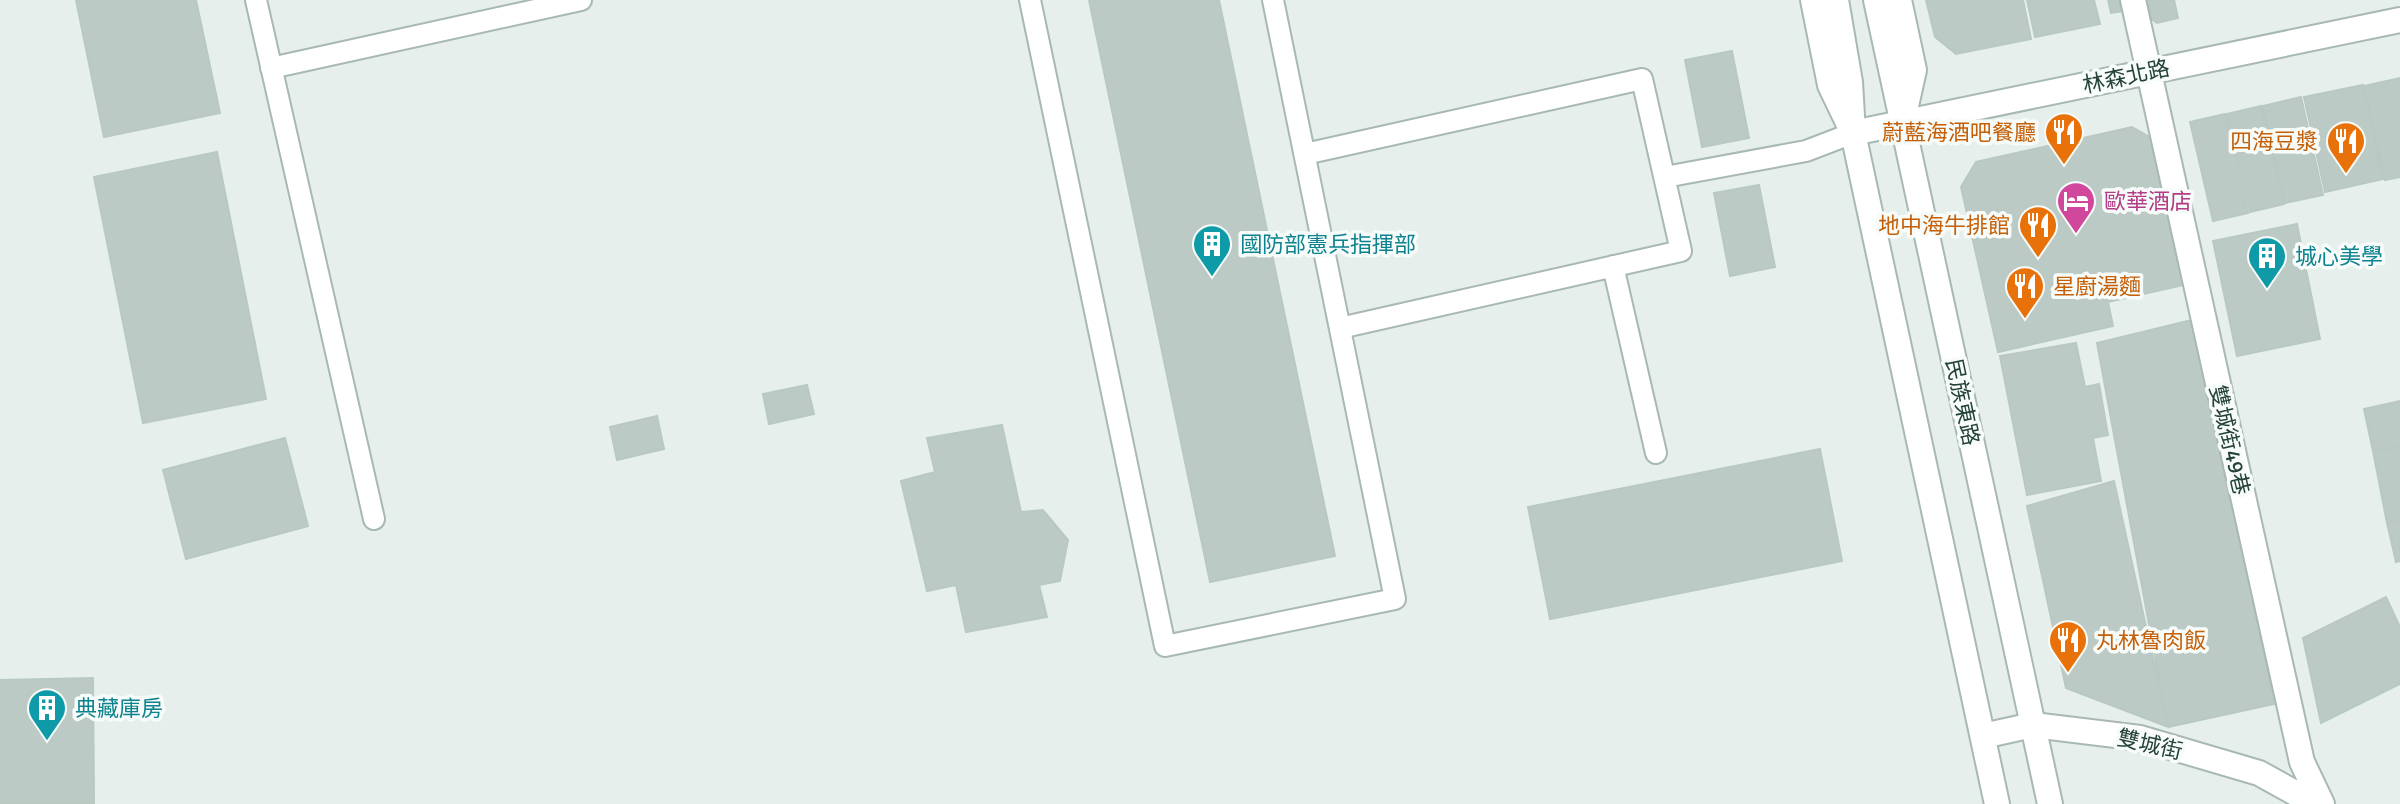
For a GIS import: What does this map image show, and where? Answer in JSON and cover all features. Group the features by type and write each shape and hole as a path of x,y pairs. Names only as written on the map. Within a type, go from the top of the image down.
{"street":[{"path":"1813,0 1830,85 1853,133"},
{"path":"1836,0 1850,82 1853,133 1997,804"},
{"name":"民族東路","path":"1876,0 2050,804"},
{"path":"1899,0 1914,70 1902,124"},
{"name":"雙城街49巷","path":"2133,0 2302,762 2322,804"},
{"name":"林森北路","path":"1853,133 2400,20"},
{"name":"雙城街","path":"1983,736 2033,725 2140,738 2259,773 2297,794 2307,804"}],"lane":[{"path":"256,0 374,519"},
{"path":"271,68 581,0"},
{"path":"1030,0 1165,646 1395,599 1273,0"},
{"path":"1305,154 1642,79 1681,251 1340,328"},
{"path":"1665,177 1806,151 1853,133"},
{"path":"1613,266 1656,453"}],"building":[{"path":"76,0 196,0 220,113 104,137"},
{"name":"國防部憲兵指揮部","path":"1089,0 1219,0 1335,556 1210,582"},
{"path":"1926,0 2023,0 2031,39 1956,54 1935,37"},
{"path":"2027,0 2094,0 2100,24 2035,37"},
{"path":"2108,0 2123,0 2125,11 2111,13"},
{"path":"2138,0 2174,0 2178,18 2157,23 2140,11"},
{"path":"1732,51 1749,138 1702,147 1685,60"},
{"path":"2400,78 2400,177 2385,180 2364,86"},
{"path":"2363,85 2383,179 2325,192 2304,97"},
{"path":"2301,97 2323,195 2285,203 2263,106"},
{"path":"2261,106 2284,204 2250,212 2227,114"},
{"path":"2225,114 2248,213 2213,221 2190,122"},
{"name":"歐華酒店","path":"2132,127 2160,143 2192,283 2108,302 2113,326 1998,352 1961,187 1976,162"},
{"path":"217,152 266,399 143,423 94,177"},
{"path":"1759,185 1775,267 1730,276 1714,193"},
{"name":"城心美學","path":"2297,224 2320,339 2237,356 2213,241"},
{"path":"2196,319 2274,704 2168,727 2097,343"},
{"path":"2076,343 2085,387 2099,384 2108,435 2093,438 2101,481 2027,495 2000,356"},
{"path":"807,385 814,414 769,424 763,394"},
{"path":"2400,401 2400,446 2373,451 2364,409"},
{"path":"657,416 664,449 617,460 610,427"},
{"path":"1002,425 1021,512 1043,510 1068,540 1060,581 1039,585 1047,617 966,632 956,585 927,591 901,481 935,472 927,438"},
{"path":"285,438 308,526 186,559 163,470"},
{"path":"2400,446 2400,520 2387,523 2373,451"},
{"path":"1820,449 1842,561 1550,619 1528,507"},
{"path":"2114,481 2168,727 2066,688 2027,506"},
{"path":"2400,520 2400,561 2396,562 2387,523"},
{"path":"2386,597 2400,627 2400,684 2321,723 2303,638"},
{"name":"典藏庫房","path":"93,678 94,804 0,804 0,680"}],"place":[{"name":"蔚藍海酒吧餐廳","path":"2064,166"},
{"name":"四海豆漿","path":"2346,175"},
{"name":"歐華酒店","path":"2076,235"},
{"name":"地中海牛排館","path":"2038,259"},
{"name":"國防部憲兵指揮部","path":"1212,278"},
{"name":"城心美學","path":"2267,290"},
{"name":"星廚湯麵","path":"2025,320"},
{"name":"丸林魯肉飯","path":"2068,674"},
{"name":"典藏庫房","path":"47,742"}]}
